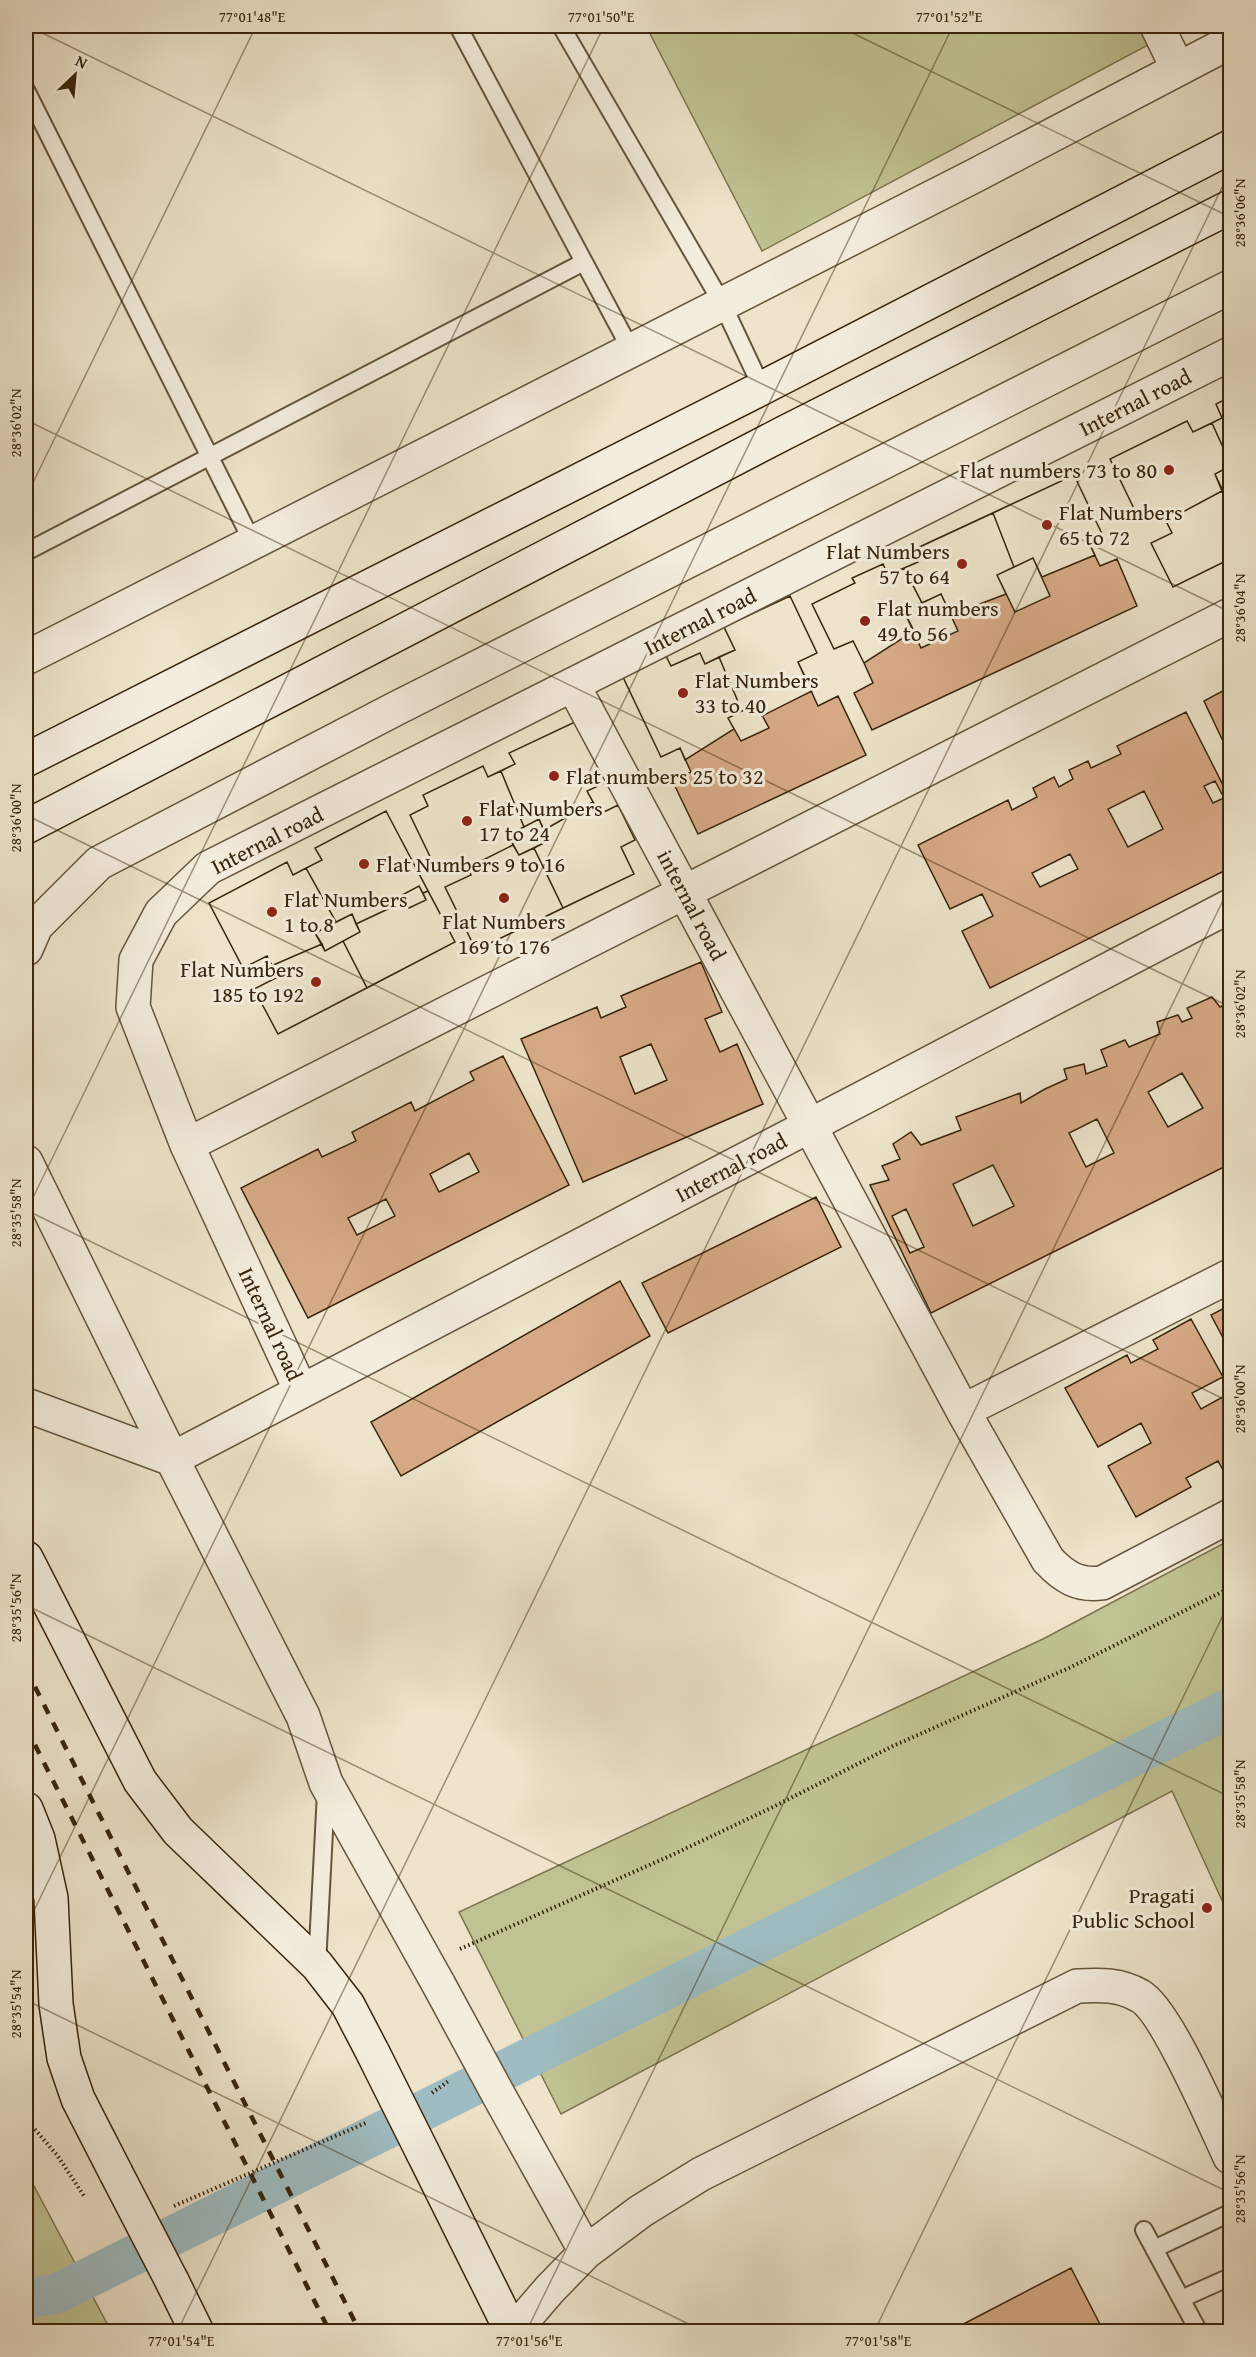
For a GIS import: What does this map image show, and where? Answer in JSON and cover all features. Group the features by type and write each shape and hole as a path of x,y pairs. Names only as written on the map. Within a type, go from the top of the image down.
{"street":[{"path":"1157,26 1178,69"},
{"path":"26,658 974,176 1230,42"},
{"path":"26,760 762,388 1230,147"},
{"path":"26,827 774,438 1230,207"},
{"path":"26,950 36,926 99,862 397,708 1230,287"},
{"name":"Internal road","path":"1230,354 208,868 161,912 136,960 133,1007 156,1070 188,1145 302,1391 1230,906"},
{"path":"188,1145 1230,615"},
{"name":"internal road","path":"573,685 810,1125"},
{"name":"Internal road","path":"810,1125 963,1411 1048,1560 1060,1573 1073,1582 1089,1585 1102,1583 1230,1516"},
{"path":"26,1162 172,1459 303,1716 326,1783 586,2252"},
{"path":"963,1411 1230,1276"},
{"path":"26,1405 172,1459 302,1391"},
{"path":"26,1558 140,1780 178,1831 317,1965 348,2005 513,2331 586,2252 641,2211 702,2174 1077,1986 1110,1984 1142,1996 1166,2026 1230,2157"},
{"path":"26,1809 39,1839 51,1898 56,2004 64,2058 78,2100 197,2331"}],"lane":[{"path":"458,26 631,350"},
{"path":"561,26 722,303 762,388"},
{"path":"26,90 253,543"},
{"path":"26,552 584,262"},
{"path":"317,1965 326,1783"},
{"path":"1154,2249 1230,2213"},
{"path":"1144,2230 1199,2331"},
{"path":"1181,2299 1230,2277"}],"path":[{"path":"455,1951 672,1856 893,1746 1069,1668 1230,1588"},
{"path":"425,2098 452,2079"},
{"path":"26,2119 57,2155 89,2204"},
{"path":"167,2209 370,2121"}],"green space":[{"path":"646,26 1138,26 1148,45 762,251"},
{"path":"1230,1540 1230,1918 1172,1791 561,2114 459,1912 1043,1639"},
{"path":"26,2171 111,2331 26,2331"}],"building":[{"path":"1230,397 1230,466 1215,474 1230,506 1230,559 1173,587 1151,543 1172,533 1161,511 1140,521 1110,459 1187,421 1193,432 1222,418 1216,404"},
{"path":"1230,397 1230,463 1212,423 1222,418 1216,404"},
{"name":"Flat numbers 73 to 80","path":"1187,421 1193,432 1212,423 1230,463 1230,466 1215,474 1222,491 1166,521 1161,511 1140,521 1110,459"},
{"path":"1074,475 1103,536 1089,543 1100,566 1117,559 1137,606 872,730 854,693 873,683 864,663 853,641 834,649 812,604 855,583 852,578 883,564 888,575 918,562 913,550","holes":["1033,558 1050,596 1015,612 997,575","941,594 958,631 921,648 904,611"]},
{"name":"Flat Numbers 65 to 72","path":"1074,475 1103,536 1089,543 1095,555 1042,577 1033,558 1014,567 993,513"},
{"path":"1222,491 1230,506 1230,559 1173,587 1151,543 1172,533 1166,521"},
{"name":"Flat Numbers 57 to 64","path":"993,513 1014,567 997,575 1006,594 951,615 941,594 922,603 904,568 918,562 913,550"},
{"name":"Flat numbers 49 to 56","path":"883,564 888,575 904,568 922,603 904,611 914,631 864,663 853,641 834,649 812,604 855,583 852,578"},
{"path":"790,596 817,653 798,662 818,706 838,696 866,755 698,834 672,780 691,772 680,748 661,757 622,675 665,654 671,666 700,653 705,664 735,650 724,627","holes":["756,704 769,728 741,741 728,718"]},
{"path":"790,596 817,653 798,662 812,691 762,716 756,704 742,711 719,657 735,650 724,627"},
{"name":"Flat Numbers 33 to 40","path":"700,653 705,664 719,657 742,711 728,718 734,729 685,760 680,748 661,757 622,675 665,654 671,666"},
{"path":"1230,687 1230,756 1204,701"},
{"path":"1186,712 1230,799 1230,868 990,988 962,931 993,916 982,894 950,909 918,845 1008,800 1012,810 1037,797 1033,788 1054,777 1059,787 1073,779 1069,770 1088,761 1091,768 1121,754 1117,746","holes":["1215,781 1224,798 1213,803 1204,786","1144,791 1163,829 1128,847 1108,809","1070,854 1078,869 1040,887 1032,873"]},
{"path":"577,721 607,782 587,791 600,814 618,805 635,840 621,847 634,874 476,950 445,887 471,875 464,860 438,873 410,815 428,806 423,795 483,766 488,777 515,764 509,753","holes":["539,819 548,841 519,855 508,835"]},
{"name":"Flat numbers 25 to 32","path":"577,721 607,782 587,791 593,802 544,830 539,819 524,827 501,771 515,764 509,753"},
{"name":"Flat Numbers 17 to 24","path":"483,766 488,777 501,771 524,827 508,835 513,845 467,868 464,860 438,873 410,815 428,806 423,795"},
{"path":"593,802 600,814 618,805 635,840 621,847 634,874 563,908 534,848 548,841 544,830"},
{"path":"386,811 455,942 278,1034 254,989 278,977 267,956 243,968 209,903 287,862 293,875 322,860 315,848","holes":["419,886 426,900 409,908 402,895","352,914 360,932 325,951 315,933"]},
{"name":"Flat Numbers 9 to 16","path":"386,811 428,891 423,893 419,886 402,895 405,901 356,924 352,914 336,922 306,868 322,860 315,848"},
{"name":"Flat Numbers 169 to 176","path":"513,845 519,855 534,848 563,908 476,950 445,887 471,875 467,868"},
{"name":"Flat Numbers 1 to 8","path":"287,862 293,875 306,868 336,922 315,933 322,944 271,966 267,956 243,968 209,903"},
{"path":"428,891 455,942 367,988 343,941 360,932 356,924 405,901 409,908 426,900 423,893"},
{"name":"Flat Numbers 185 to 192","path":"343,941 367,988 278,1034 254,989 278,977 271,966 322,944 325,951"},
{"path":"701,962 722,1012 705,1019 720,1052 737,1044 763,1104 583,1182 521,1039 597,1007 601,1018 626,1007 621,996","holes":["651,1044 667,1080 635,1094 620,1057"]},
{"path":"1212,997 1220,1007 1230,1002 1230,1164 931,1313 870,1185 889,1180 882,1166 900,1159 893,1144 911,1132 921,1145 961,1130 956,1117 1020,1093 1021,1103 1067,1079 1064,1069 1084,1064 1086,1074 1107,1066 1101,1050 1125,1040 1129,1047 1160,1034 1157,1022 1178,1015 1182,1022 1192,1018 1187,1008","holes":["1182,1073 1203,1108 1168,1127 1148,1092","1097,1119 1114,1153 1086,1167 1069,1133","993,1165 1014,1206 973,1226 953,1184","906,1209 924,1247 910,1253 892,1216"]},
{"path":"503,1056 569,1185 308,1318 241,1188 318,1149 322,1157 356,1141 352,1132 411,1102 415,1111 474,1080 470,1072","holes":["469,1153 479,1172 439,1192 430,1174","386,1199 395,1216 357,1235 348,1218"]},
{"path":"816,1197 841,1247 668,1333 642,1283"},
{"path":"620,1281 650,1336 401,1476 371,1422"},
{"path":"1230,1305 1230,1351 1211,1315"},
{"path":"1191,1319 1223,1377 1192,1393 1201,1409 1230,1393 1230,1465 1223,1470 1218,1461 1186,1478 1191,1487 1136,1517 1108,1466 1151,1443 1141,1423 1098,1447 1065,1388 1127,1355 1131,1363 1158,1349 1153,1340"},
{"path":"1071,2268 1104,2332 948,2332"}],"waterway":[{"path":"26,2298 56,2294 1230,1708"}],"railway":[{"path":"26,1669 360,2332"},
{"path":"26,1727 330,2332"}],"place":[{"name":"Flat numbers 73 to 80","path":"1169,470"},
{"name":"Flat Numbers 65 to 72","path":"1047,525"},
{"name":"Flat Numbers 57 to 64","path":"962,564"},
{"name":"Flat numbers 49 to 56","path":"865,621"},
{"name":"Flat Numbers 33 to 40","path":"683,693"},
{"name":"Flat numbers 25 to 32","path":"554,776"},
{"name":"Flat Numbers 17 to 24","path":"467,821"},
{"name":"Flat Numbers 9 to 16","path":"364,864"},
{"name":"Flat Numbers 169 to 176","path":"504,898"},
{"name":"Flat Numbers 1 to 8","path":"272,912"},
{"name":"Flat Numbers 185 to 192","path":"316,982"},
{"name":"Pragati Public School","path":"1207,1908"}]}
